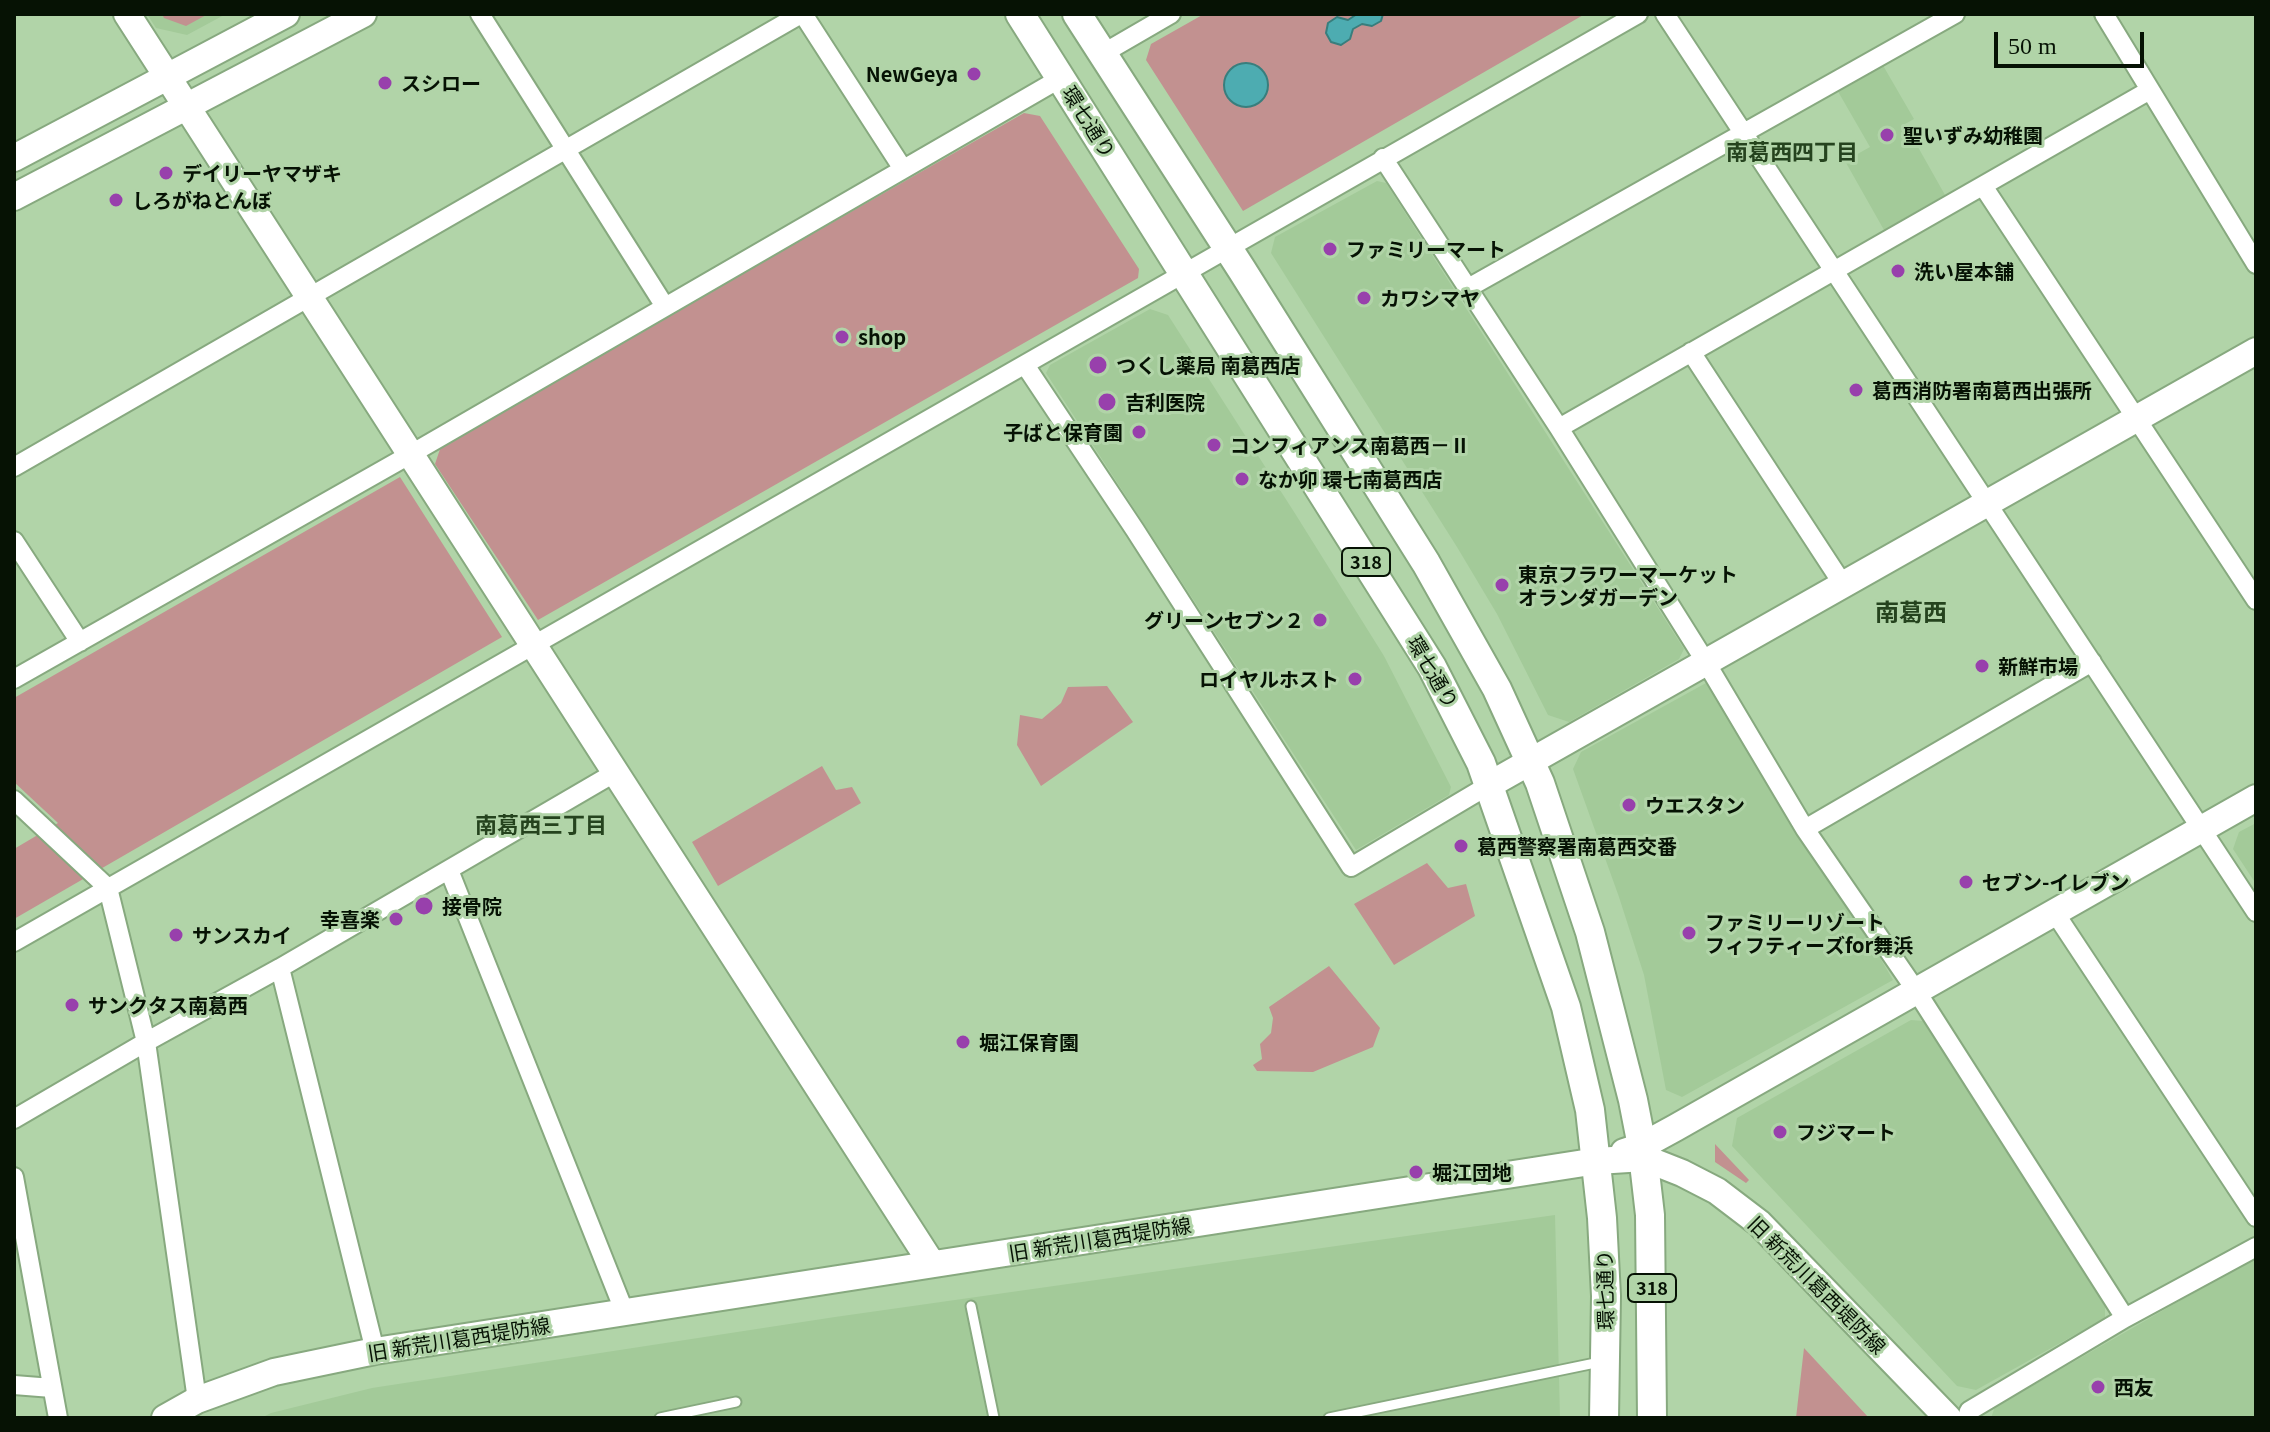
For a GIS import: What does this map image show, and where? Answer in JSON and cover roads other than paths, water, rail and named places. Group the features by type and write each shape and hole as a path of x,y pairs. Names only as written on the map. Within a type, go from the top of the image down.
{"main road":[{"name":"環七通り","path":"1020,14 1432,667 1489,785 1566,1007 1590,1110 1603,1233 1604,1418"},
{"name":"318","path":"1077,14 1426,563 1497,689 1531,761 1590,932 1633,1100 1643,1152 1650,1215 1653,1293 1652,1418"}],"street":[{"path":"127,14 932,1264"},
{"path":"14,158 286,14"},
{"path":"14,197 363,14"},
{"path":"480,14 664,305"},
{"path":"14,467 308,295 802,14 903,169"},
{"path":"1102,54 1171,14"},
{"path":"14,942 1638,14"},
{"path":"1665,14 2256,912"},
{"path":"1468,288 1955,14"},
{"path":"2104,14 2256,264"},
{"path":"14,679 411,454 1061,78"},
{"path":"1559,428 2150,90"},
{"path":"1383,158 1559,428 1707,664 1805,829 1917,992 2125,1318"},
{"path":"1983,186 2256,600"},
{"path":"1025,365 1351,867 1531,761 2256,351"},
{"path":"1691,352 1844,586"},
{"path":"14,541 80,642"},
{"path":"1805,829 2092,662"},
{"path":"14,1119 616,772"},
{"path":"1643,1152 2256,798"},
{"path":"14,800 108,888 146,1042 197,1400"},
{"path":"449,870 625,1313"},
{"path":"2055,913 2256,1217"},
{"path":"280,968 375,1351"},
{"name":"旧 新荒川葛西堤防線","path":"165,1418 197,1400 274,1372 375,1351 1643,1152 1717,1191 1759,1223 1948,1418"},
{"path":"14,1177 58,1418"},
{"path":"1967,1418 1969,1411 2125,1318 2256,1247"},
{"path":"14,1385 52,1388"}],"lane":[{"path":"971,1306 994,1418"},
{"path":"1329,1418 1606,1361"},
{"path":"660,1418 736,1402"}],"water":[{"path":"1357,14 1383,14 1381,21 1372,26 1362,24 1353,29 1350,39 1341,45 1331,42 1326,33 1328,23 1337,17 1348,20"},
{"path":"1246,63 1262,69 1268,85 1262,101 1246,107 1230,101 1224,85 1230,69"}],"place":[{"name":"NewGeya","path":"974,74"},
{"name":"スシロー","path":"385,83"},
{"name":"聖いずみ幼稚園","path":"1887,135"},
{"name":"デイリーヤマザキ","path":"166,173"},
{"name":"しろがねとんぼ","path":"116,200"},
{"name":"ファミリーマート","path":"1330,249"},
{"name":"洗い屋本舗","path":"1898,271"},
{"name":"カワシマヤ","path":"1364,298"},
{"name":"shop","path":"842,337"},
{"name":"つくし薬局 南葛西店","path":"1098,365"},
{"name":"葛西消防署南葛西出張所","path":"1856,390"},
{"name":"吉利医院","path":"1107,402"},
{"name":"子ばと保育園","path":"1139,432"},
{"name":"コンフィアンス南葛西－Ⅱ","path":"1214,445"},
{"name":"なか卯 環七南葛西店","path":"1242,479"},
{"name":"東京フラワーマーケット オランダガーデン","path":"1502,585"},
{"name":"グリーンセブン２","path":"1320,620"},
{"name":"新鮮市場","path":"1982,666"},
{"name":"ロイヤルホスト","path":"1355,679"},
{"name":"ウエスタン","path":"1629,805"},
{"name":"葛西警察署南葛西交番","path":"1461,846"},
{"name":"セブン-イレブン","path":"1966,882"},
{"name":"接骨院","path":"424,906"},
{"name":"幸喜楽","path":"396,919"},
{"name":"ファミリーリゾート フィフティーズfor舞浜","path":"1689,933"},
{"name":"サンスカイ","path":"176,935"},
{"name":"サンクタス南葛西","path":"72,1005"},
{"name":"堀江保育園","path":"963,1042"},
{"name":"フジマート","path":"1780,1132"},
{"name":"堀江団地","path":"1416,1172"},
{"name":"西友","path":"2098,1387"}],"district":[{"name":"南葛西四丁目","path":"1792,152"},
{"name":"南葛西","path":"1911,612"},
{"name":"南葛西三丁目","path":"541,825"}]}
